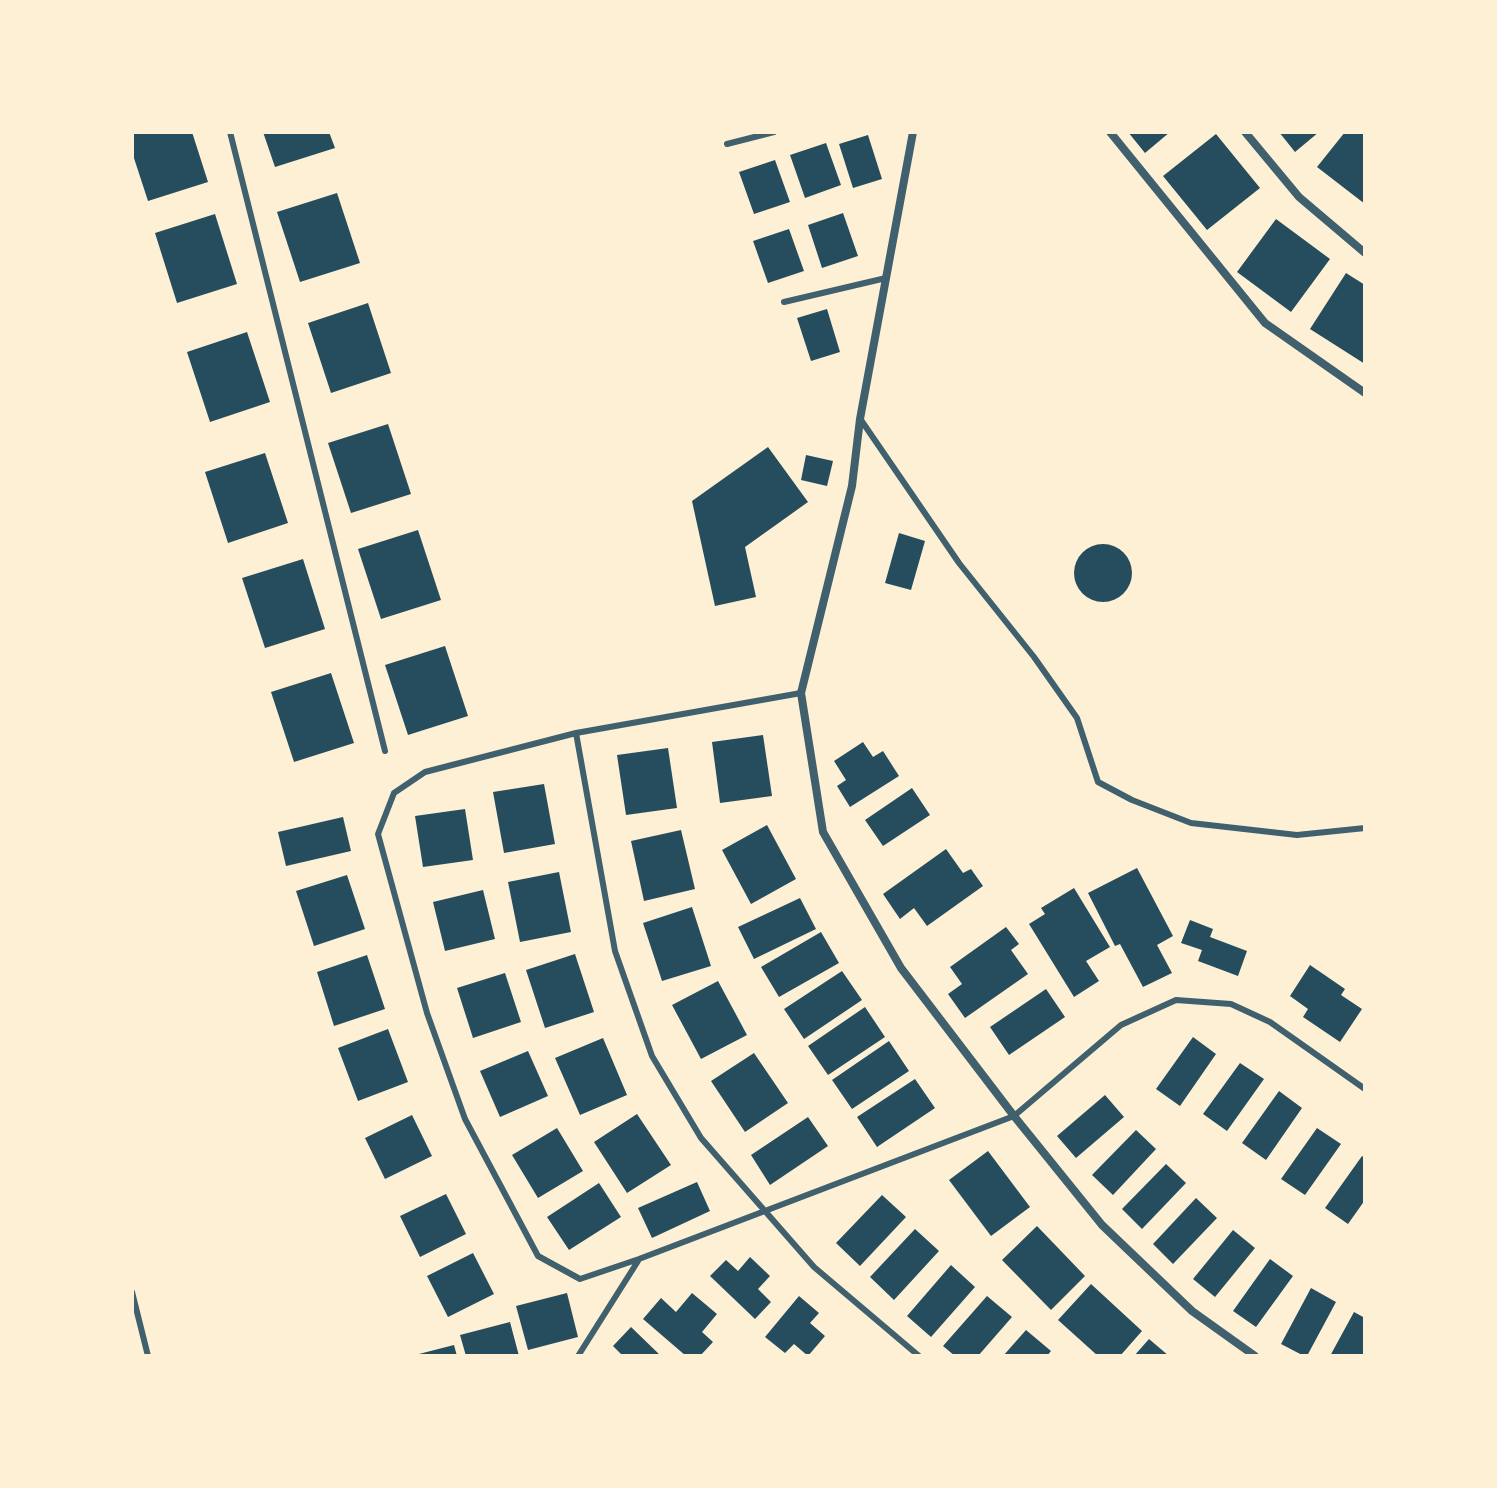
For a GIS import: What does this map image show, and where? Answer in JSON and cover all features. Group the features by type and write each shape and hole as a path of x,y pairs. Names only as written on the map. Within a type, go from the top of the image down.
{"street":[{"path":"913,132 860,419 852,486 801,693 823,832 901,968 1102,1225 1192,1311 1255,1356"},
{"path":"1110,132 1265,323 1365,393"},
{"path":"1245,132 1299,197 1365,253"}],"lane":[{"path":"230,132 385,751"},
{"path":"727,144 774,132"},
{"path":"784,302 886,278"},
{"path":"860,419 959,563 1034,657 1077,718 1098,782 1132,800 1191,823 1297,835 1365,828"},
{"path":"801,693 576,733 425,772 394,793 378,834 427,1013 465,1119 538,1256 580,1279 1014,1116 1121,1025 1176,1000 1231,1004 1270,1022 1365,1089"},
{"path":"576,733 615,951 652,1056 701,1138 814,1267 919,1356"},
{"path":"578,1356 639,1259"},
{"path":"132,1292 148,1356"}],"building":[{"path":"132,132 192,132 208,182 148,201 132,152"},
{"path":"263,132 329,132 335,148 275,167"},
{"path":"1128,132 1170,132 1145,153"},
{"path":"1279,132 1319,132 1295,152"},
{"path":"1345,132 1365,132 1365,204 1317,167"},
{"path":"1216,134 1260,188 1207,230 1163,176"},
{"path":"868,135 882,179 853,188 839,144"},
{"path":"826,143 841,185 805,198 790,155"},
{"path":"775,160 790,202 754,214 739,172"},
{"path":"337,193 360,263 300,282 277,212"},
{"path":"843,213 858,256 822,268 808,225"},
{"path":"215,214 237,284 177,303 155,233"},
{"path":"1276,219 1330,259 1291,312 1237,272"},
{"path":"789,229 804,271 768,283 753,241"},
{"path":"1346,273 1365,285 1365,364 1310,329"},
{"path":"368,303 391,373 331,393 308,323"},
{"path":"827,309 840,352 811,361 797,318"},
{"path":"247,332 270,402 210,422 187,352"},
{"path":"388,424 411,494 351,513 328,443"},
{"path":"768,447 808,502 745,547 756,597 715,606 692,501"},
{"path":"265,453 288,523 228,543 205,472"},
{"path":"806,455 833,461 827,486 801,480"},
{"path":"418,530 441,600 381,619 358,549"},
{"path":"899,533 925,541 911,590 885,583"},
{"path":"1103,544 1124,552 1132,573 1124,594 1103,602 1082,594 1074,573 1082,552"},
{"path":"303,559 325,629 265,648 242,578"},
{"path":"445,646 468,716 408,735 385,665"},
{"path":"331,673 354,743 294,762 271,692"},
{"path":"763,735 772,796 720,803 712,742"},
{"path":"863,742 873,757 883,751 899,776 850,807 837,786 846,780 834,761"},
{"path":"668,748 677,808 626,815 617,755"},
{"path":"544,784 555,844 504,853 493,792"},
{"path":"912,788 930,815 883,846 865,820"},
{"path":"465,809 473,860 423,867 415,816"},
{"path":"343,817 351,851 286,866 278,832"},
{"path":"767,825 796,879 751,904 722,850"},
{"path":"681,830 695,889 644,901 631,841"},
{"path":"946,849 963,873 971,869 983,886 927,926 914,908 900,919 883,894"},
{"path":"1137,868 1173,936 1157,945 1172,973 1143,987 1120,944 1115,946 1088,893"},
{"path":"559,872 571,932 520,942 508,882"},
{"path":"347,875 365,929 314,946 296,891"},
{"path":"1074,888 1110,947 1086,961 1099,981 1074,997 1029,924 1045,914 1041,908"},
{"path":"483,890 495,939 445,951 433,902"},
{"path":"800,898 816,929 754,959 738,927"},
{"path":"692,907 711,966 662,981 643,923"},
{"path":"1190,920 1213,929 1210,937 1247,951 1238,976 1198,961 1202,950 1181,943"},
{"path":"1006,927 1019,944 1011,950 1028,974 965,1018 948,994 962,984 950,967"},
{"path":"821,932 839,963 779,997 761,967"},
{"path":"575,954 594,1012 545,1028 526,970"},
{"path":"367,955 385,1009 334,1026 317,972"},
{"path":"1310,965 1345,989 1341,995 1362,1009 1340,1042 1303,1017 1308,1009 1290,996"},
{"path":"842,971 862,1000 804,1039 784,1009"},
{"path":"505,973 521,1022 473,1038 457,988"},
{"path":"718,981 747,1035 701,1059 672,1005"},
{"path":"1046,989 1065,1017 1009,1055 990,1027"},
{"path":"865,1007 885,1037 828,1075 808,1046"},
{"path":"388,1029 408,1082 358,1101 338,1048"},
{"path":"1193,1037 1216,1054 1180,1106 1156,1089"},
{"path":"603,1038 627,1095 580,1115 555,1058"},
{"path":"889,1041 909,1071 852,1109 832,1080"},
{"path":"528,1051 548,1096 500,1117 480,1071"},
{"path":"754,1053 788,1103 745,1132 711,1081"},
{"path":"1240,1063 1264,1079 1227,1131 1203,1114"},
{"path":"915,1079 935,1108 877,1147 857,1117"},
{"path":"1279,1091 1302,1108 1266,1160 1242,1143"},
{"path":"1105,1095 1124,1117 1076,1158 1057,1136"},
{"path":"637,1114 671,1165 627,1193 594,1142"},
{"path":"412,1115 432,1156 385,1179 365,1138"},
{"path":"808,1117 828,1146 770,1185 751,1155"},
{"path":"557,1128 583,1171 538,1198 512,1155"},
{"path":"1317,1128 1341,1144 1305,1195 1281,1179"},
{"path":"1136,1130 1156,1149 1113,1195 1092,1175"},
{"path":"988,1151 1030,1207 991,1236 949,1180"},
{"path":"1362,1156 1365,1158 1365,1200 1348,1224 1325,1208"},
{"path":"1166,1164 1186,1183 1142,1229 1122,1209"},
{"path":"697,1182 710,1211 652,1238 638,1208"},
{"path":"599,1183 621,1217 569,1250 547,1217"},
{"path":"446,1194 466,1234 420,1257 400,1216"},
{"path":"882,1195 906,1217 860,1266 836,1243"},
{"path":"1196,1198 1217,1218 1173,1264 1153,1244"},
{"path":"1037,1226 1085,1276 1051,1310 1002,1260"},
{"path":"915,1229 939,1251 894,1300 870,1277"},
{"path":"1233,1230 1255,1248 1215,1297 1193,1279"},
{"path":"473,1253 494,1294 448,1317 427,1276"},
{"path":"750,1257 770,1276 758,1289 771,1302 755,1319 710,1276 726,1260 738,1271"},
{"path":"1270,1259 1293,1276 1256,1327 1233,1311"},
{"path":"951,1265 975,1287 931,1337 907,1316"},
{"path":"1091,1284 1142,1331 1120,1356 1098,1356 1058,1320"},
{"path":"1311,1288 1336,1302 1307,1356 1304,1356 1281,1344"},
{"path":"567,1293 578,1337 528,1350 516,1306"},
{"path":"692,1293 717,1314 702,1332 713,1342 700,1356 686,1356 643,1319 661,1298 676,1312"},
{"path":"799,1296 819,1313 810,1323 825,1336 808,1356 794,1344 785,1353 765,1337"},
{"path":"987,1296 1012,1317 978,1356 955,1356 943,1346"},
{"path":"1354,1312 1365,1318 1365,1351 1362,1356 1330,1356"},
{"path":"510,1322 519,1356 466,1356 460,1335"},
{"path":"631,1327 661,1356 623,1356 613,1346"},
{"path":"1026,1330 1051,1351 1047,1356 1003,1356"},
{"path":"1149,1339 1169,1356 1134,1356"},
{"path":"454,1345 457,1356 415,1356 415,1355"}]}
